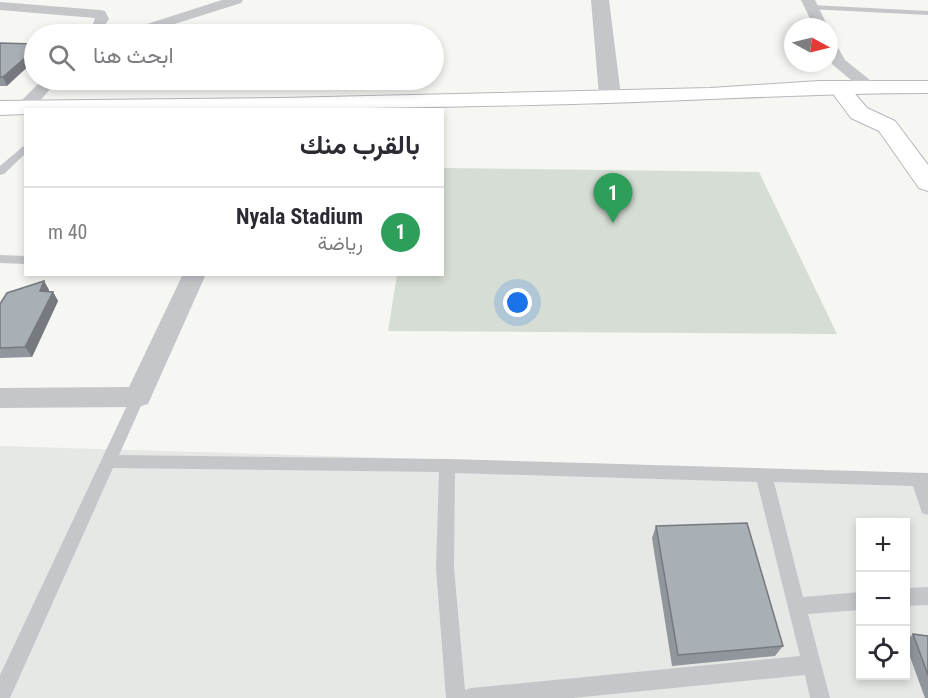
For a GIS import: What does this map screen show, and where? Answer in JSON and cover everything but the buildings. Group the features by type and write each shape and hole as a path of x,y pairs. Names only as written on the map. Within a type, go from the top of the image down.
{"main road":[{"path":"874,92 928,87"},
{"path":"843,92 858,113 887,126 928,183"},
{"path":"0,108 280,107 710,94 749,98 843,92 928,96"},
{"path":"874,92 890,113 887,126"}],"street":[{"path":"0,5 6,0"},
{"path":"161,24 236,0"},
{"path":"600,0 610,96"},
{"path":"809,3 816,18"},
{"path":"0,5 100,14 102,19 100,24"},
{"path":"838,62 874,92"},
{"path":"838,62 843,92"},
{"path":"24,108 41,90"},
{"path":"0,398 138,397 194,276"}],"lane":[{"path":"809,3 928,13"},
{"path":"0,172 24,149"},
{"path":"0,259 24,260"},
{"path":"0,697 138,397"},
{"path":"110,461 447,466 923,480 928,508"},
{"path":"447,466 445,568 456,698"},
{"path":"764,476 820,698"},
{"path":"910,597 928,596"},
{"path":"797,606 856,601"},
{"path":"471,698 812,665"}],"shaded area":[{"path":"444,168 759,172 837,334 388,331 397,276 444,276"},
{"path":"0,446 928,474 928,698 0,698"}],"place":[{"name":"Nyala Stadium","path":"613,223"}]}
